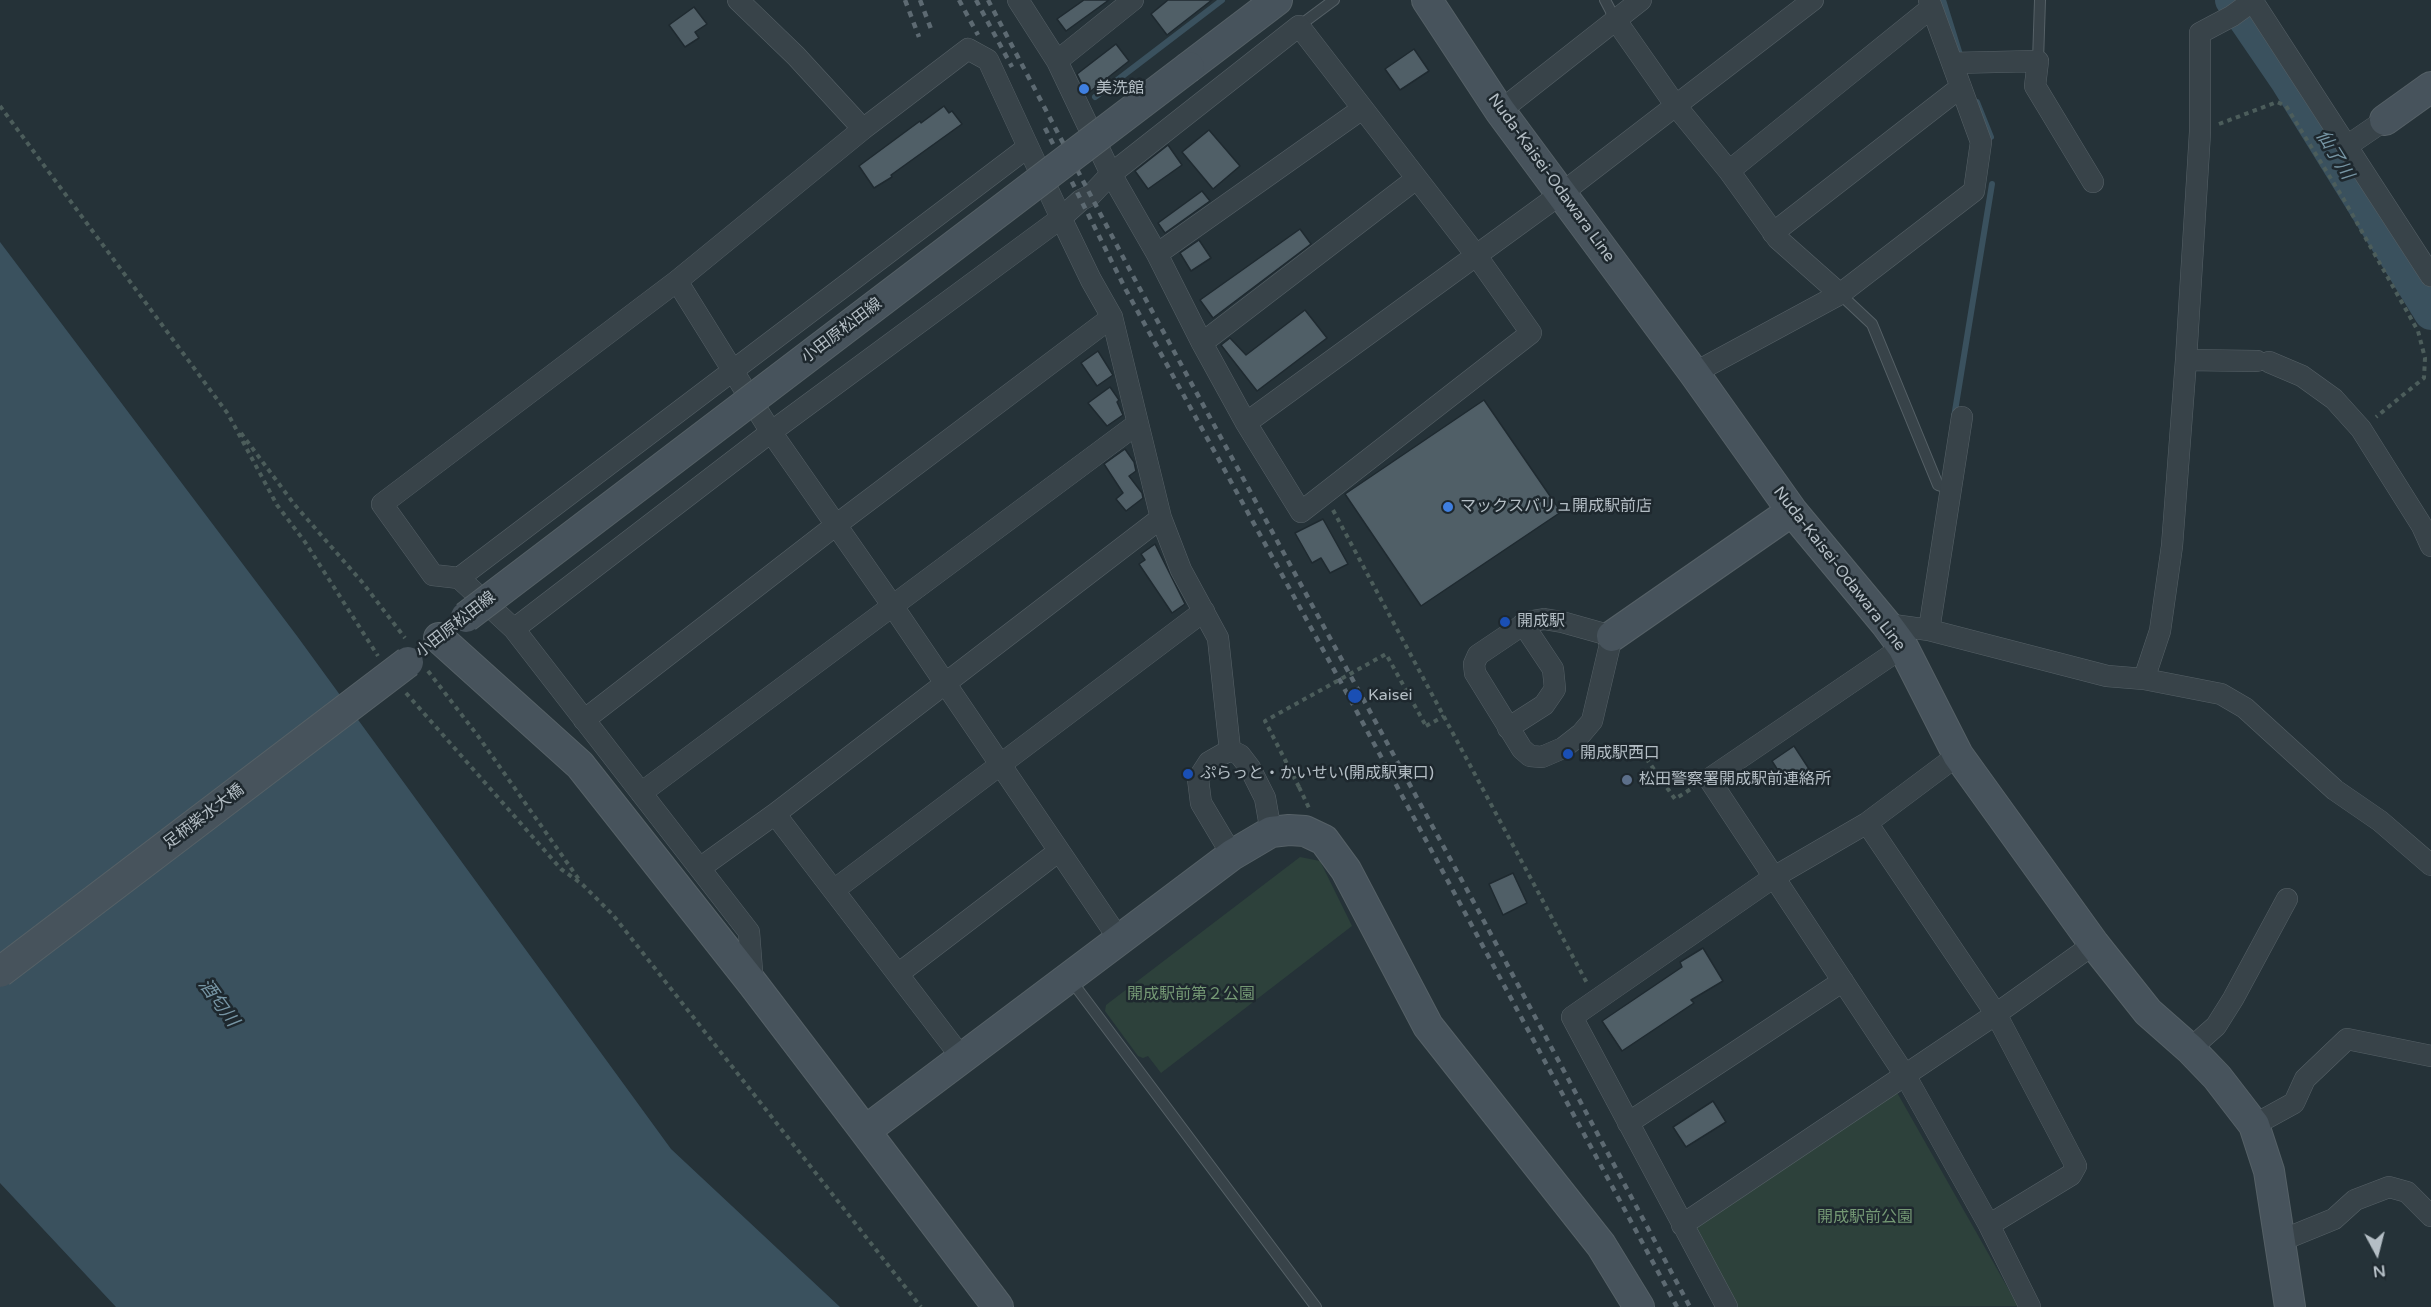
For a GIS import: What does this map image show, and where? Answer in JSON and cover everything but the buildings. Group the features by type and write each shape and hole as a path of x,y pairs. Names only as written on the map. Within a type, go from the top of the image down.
{"main road":[{"name":"小田原松田線","path":"399,672 466,617 1277,0"},
{"name":"Nuda-Kaisei-Odawara Line","path":"1436,3 1500,111 1694,373 1792,511 1894,635 1958,755 2094,944 2148,1012 2190,1049 2217,1077 2254,1125 2269,1171 2290,1307"},
{"path":"2385,120 2431,87"},
{"path":"1612,636 1792,511"},
{"path":"439,638 580,765 753,984 998,1307"},
{"name":"足柄紫水大橋","path":"0,972 399,672"},
{"path":"865,1131 1232,855 1270,832 1305,831 1324,840 1346,870 1428,1026 1601,1245 1639,1307"}],"street":[{"path":"738,0 796,56 863,129"},
{"path":"514,629 771,432 1061,218 1081,200 1091,195 1111,174 1299,26 1476,255 1531,333 1300,512 1246,423 1111,174 1058,61 1018,0"},
{"path":"1058,61 1133,0"},
{"path":"1500,111 1641,0"},
{"path":"1246,423 1562,193 1813,0"},
{"path":"1694,373 1840,294 1974,190 1981,142 1930,4 1729,171"},
{"path":"2144,679 2160,631 2172,546 2200,132 2200,33 2247,5 2347,146 2431,276"},
{"path":"1615,20 1676,106 1729,171 1773,233 1840,294"},
{"path":"753,984 749,933 700,868 514,629 459,578 433,575 382,504 677,281 863,129 968,49 987,60 1091,280 1112,317 1161,518 1181,570 1218,638 1230,750"},
{"path":"1953,63 2038,61 2035,86 2093,182"},
{"path":"1773,233 1961,87"},
{"path":"1156,254 1362,109"},
{"path":"2347,146 2385,120"},
{"path":"459,578 1028,147"},
{"path":"1202,343 1416,179"},
{"path":"677,281 771,432 892,605 1119,939"},
{"path":"584,720 836,525 1112,317"},
{"path":"2186,360 2263,361 2302,376 2334,399 2361,429 2422,526 2431,546"},
{"path":"1929,630 1944,487 1962,417"},
{"path":"641,793 1137,424"},
{"path":"700,868 775,814 944,682 1161,518"},
{"path":"834,890 1204,611"},
{"path":"1544,619 1612,636 1592,721 1581,734 1552,754 1542,757 1530,756 1522,750 1474,673 1474,664 1478,655 1523,624 1544,619"},
{"path":"1508,728 1544,705 1555,689 1553,669 1523,624"},
{"path":"2030,1307 1989,1225 1905,1075 1709,779 1894,635 1929,630 2107,676 2144,679 2221,694 2245,708 2335,790 2379,821 2431,865"},
{"path":"1230,750 1240,754 1265,798 1270,832"},
{"path":"1230,750 1209,762 1198,779 1201,803 1232,855"},
{"path":"1727,1307 1572,1017 1774,877 1867,823 1958,755"},
{"path":"775,814 962,1058"},
{"path":"1867,823 1996,1014 2076,1166 2070,1175 1989,1225"},
{"path":"898,974 1059,851"},
{"path":"2190,1049 2216,1026 2287,899"},
{"path":"1682,1225 1996,1014 2094,944"},
{"path":"1628,1123 1843,981"},
{"path":"2254,1125 2294,1103 2305,1079 2347,1039 2431,1056"},
{"path":"2280,1241 2334,1219 2355,1200 2389,1187 2407,1192 2431,1216"}],"lane":[{"path":"1299,26 1335,0"},
{"path":"1605,0 1615,20"},
{"path":"2038,61 2040,0"},
{"path":"1840,294 1872,324 1944,487"},
{"path":"1068,977 1316,1307"}],"path":[{"path":"2200,132 2277,102 2286,106 2343,198 2418,331 2426,358 2424,378 2361,429"},
{"path":"0,106 228,414 277,505 305,542 370,645 399,672 561,869 582,885 613,915 921,1307"},
{"path":"2426,358 2431,362"},
{"path":"1324,494 1595,999"},
{"path":"1299,787 1265,722 1386,654 1426,726 1444,716"},
{"path":"1641,751 1675,800 1697,785"}],"green space":[{"name":"開成駅前第２公園","path":"1300,857 1320,861 1352,926 1161,1073 1148,1056 1143,1058 1138,1056 1105,1011 1106,1005"},
{"name":"開成駅前公園","path":"1895,1089 2018,1306 1733,1307 1689,1229"}],"water":[{"name":"酒匂川","path":"0,242 297,636 671,1149 840,1307 116,1307 0,1183"}],"waterway":[{"path":"1095,97 1222,0"},
{"path":"1943,0 1961,58"},
{"name":"仙了川","path":"2232,0 2288,82 2431,313"},
{"path":"1977,102 1991,137"},
{"path":"1954,417 1992,184"}],"railway":[{"path":"905,0 919,37"},
{"path":"920,0 931,29"},
{"path":"959,0 978,35"},
{"path":"976,0 1012,67"},
{"path":"988,0 1133,276 1478,910 1690,1307"},
{"path":"1045,128 1126,290 1350,699 1677,1307"}],"place":[{"name":"美洗館","path":"1084,89"},
{"name":"マックスバリュ開成駅前店","path":"1448,507"},
{"name":"開成駅","path":"1505,622"},
{"name":"Kaisei","path":"1355,696"},
{"name":"開成駅西口","path":"1568,754"},
{"name":"ぷらっと・かいせい(開成駅東口)","path":"1188,774"},
{"name":"松田警察署開成駅前連絡所","path":"1627,780"}]}
